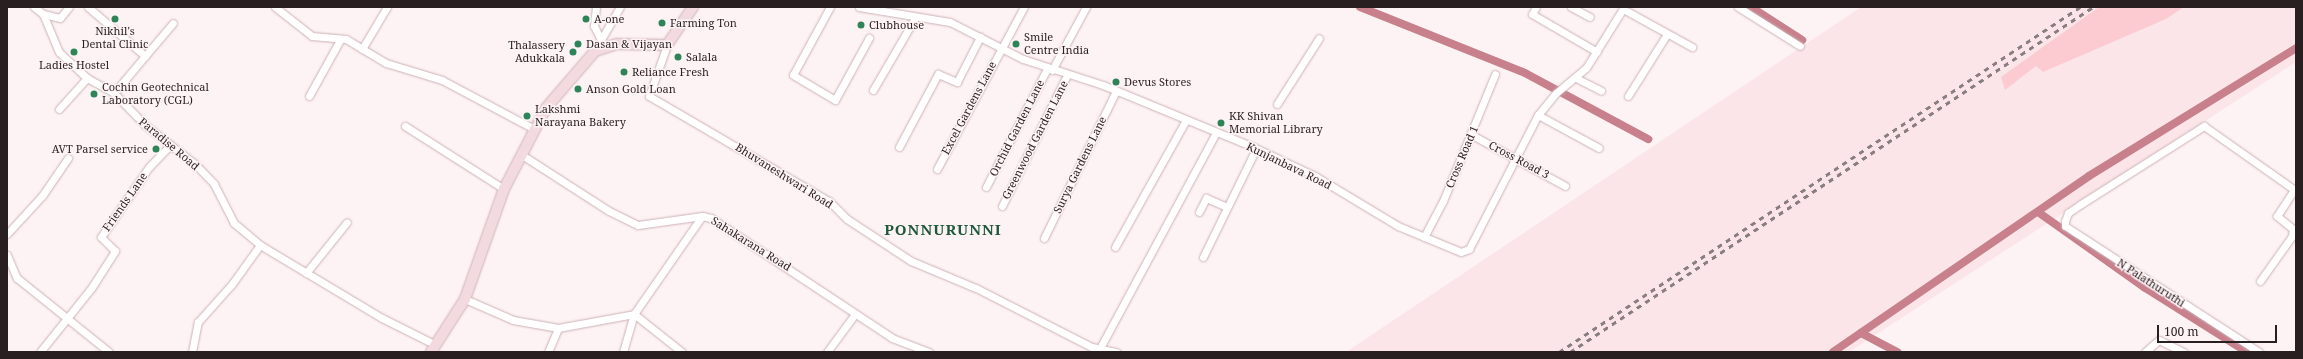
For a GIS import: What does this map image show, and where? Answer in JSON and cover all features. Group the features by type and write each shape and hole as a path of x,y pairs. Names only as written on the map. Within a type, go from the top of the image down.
{"main road":[{"path":"433,349 465,299 504,189 534,129 569,80 603,42 667,45 693,7"}],"street":[{"name":"Paradise Road","path":"34,7 43,14 59,52 88,78 114,93 214,184 234,223 260,245 433,349"},
{"path":"43,14 60,18 69,7"},
{"path":"88,7 145,56"},
{"path":"275,7 312,36 340,40 346,39 395,67 442,80 534,129"},
{"path":"362,49 387,7"},
{"path":"596,7 594,26 603,42"},
{"path":"603,42 620,7"},
{"path":"830,7 793,75 835,100 869,38"},
{"name":"Kunjanbava Road","path":"859,7 915,18 950,22 1050,69 1116,91 1256,149 1315,176 1398,226 1461,252 1469,249 1538,115 1556,93 1576,78 1597,52 1624,8"},
{"name":"Excel Gardens Lane","path":"937,169 1001,47 1024,7"},
{"name":"Orchid Garden Lane","path":"986,187 1050,69 1086,7"},
{"path":"1536,7 1532,14 1597,52"},
{"path":"1572,7 1590,17"},
{"path":"1738,7 1800,46"},
{"path":"1624,8 1692,47"},
{"path":"873,90 915,18"},
{"path":"114,93 172,23"},
{"path":"1628,96 1667,34"},
{"path":"900,147 938,74 957,82 980,37"},
{"path":"1277,104 1319,38"},
{"path":"309,96 340,40"},
{"name":"Bhuvaneshwari Road","path":"667,45 649,96 829,201 847,219 912,262 971,285 1069,337 1116,352"},
{"name":"Cross Road 1","path":"1424,237 1472,135 1495,74"},
{"name":"Greenwood Garden Lane","path":"1002,206 1067,75"},
{"path":"60,109 88,78"},
{"path":"1576,78 1602,91"},
{"name":"Surya Gardens Lane","path":"1044,238 1116,91"},
{"path":"1538,115 1599,148"},
{"path":"1115,247 1186,120"},
{"path":"404,126 504,189"},
{"name":"N Palathuruthi","path":"2259,352 2065,226 2068,213 2204,126 2295,191"},
{"path":"1100,348 1216,133"},
{"name":"Cross Road 3","path":"1472,135 1516,157 1565,186"},
{"name":"Friends Lane","path":"67,317 115,251 101,237 150,166 170,145"},
{"path":"1203,257 1256,149"},
{"name":"Sahakarana Road","path":"522,155 597,204 638,225 702,216 739,235 892,338 930,352"},
{"path":"7,234 42,196 68,158"},
{"path":"2260,280 2292,236 2293,229 2276,216 2295,191"},
{"path":"1199,212 1206,198 1227,207"},
{"path":"623,352 634,314 702,216"},
{"path":"306,273 348,222"},
{"path":"192,352 198,322 232,284 260,245"},
{"path":"7,256 17,278 109,352"},
{"path":"465,299 513,320 558,328 634,314 682,352"},
{"path":"827,352 855,314"},
{"path":"40,352 67,317"},
{"path":"548,352 558,328"},
{"path":"2145,352 2159,340 2184,352"}],"shaded area":[{"path":"1861,7 2296,7 2296,62 1849,352 1346,352"},
{"path":"2099,7 2184,7 2166,19 2043,72 2036,66 2005,90 2001,77"}],"waterway":[{"path":"1360,7 1525,73 1648,139"},
{"path":"1751,7 1802,40"},
{"path":"1833,352 2089,176 2296,48"},
{"path":"2038,212 2144,287 2247,352"},
{"path":"1861,333 1897,352"}],"railway":[{"path":"1559,352 2080,7"},
{"path":"1570,352 2093,7"}],"place":[{"name":"Nikhil's Dental Clinic","path":"115,19"},
{"name":"A-one","path":"586,19"},
{"name":"Farming Ton","path":"662,23"},
{"name":"Clubhouse","path":"861,25"},
{"name":"Dasan & Vijayan","path":"578,44"},
{"name":"Smile Centre India","path":"1016,44"},
{"name":"Ladies Hostel","path":"74,52"},
{"name":"Thalassery Adukkala","path":"573,52"},
{"name":"Salala","path":"678,57"},
{"name":"Reliance Fresh","path":"624,72"},
{"name":"Devus Stores","path":"1116,82"},
{"name":"Anson Gold Loan","path":"578,89"},
{"name":"Cochin Geotechnical Laboratory (CGL)","path":"94,94"},
{"name":"Lakshmi Narayana Bakery","path":"527,116"},
{"name":"KK Shivan Memorial Library","path":"1221,123"},
{"name":"AVT Parsel service","path":"156,149"}],"district":[{"name":"PONNURUNNI","path":"943,230"}]}
